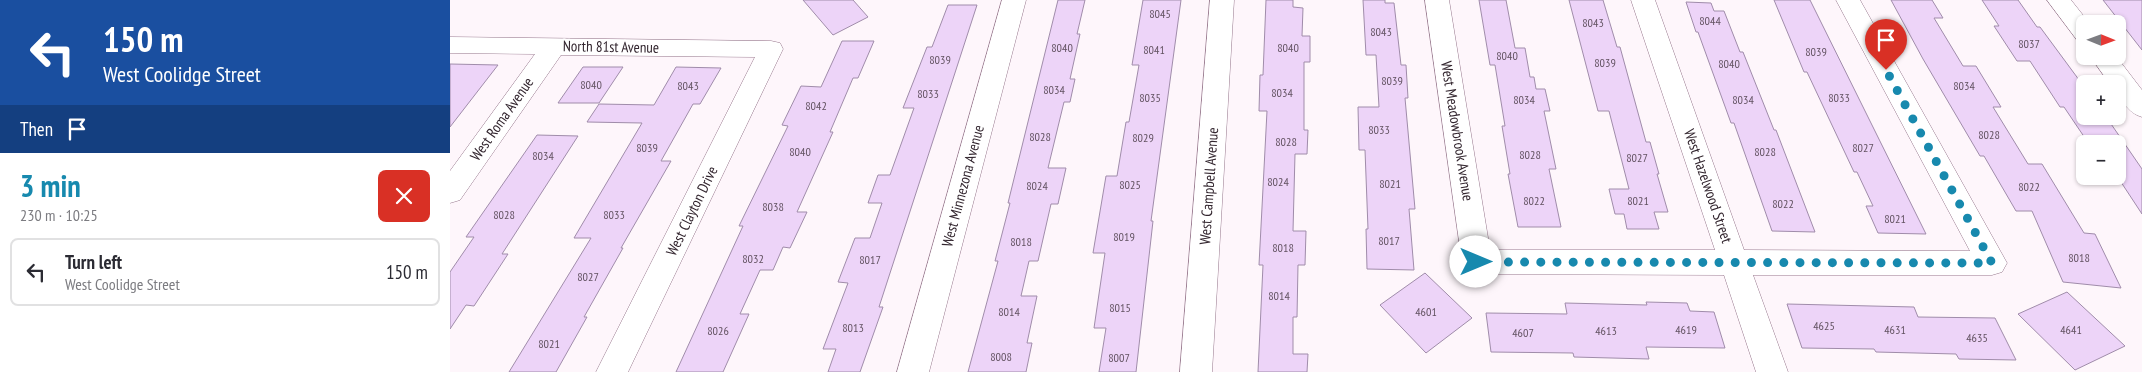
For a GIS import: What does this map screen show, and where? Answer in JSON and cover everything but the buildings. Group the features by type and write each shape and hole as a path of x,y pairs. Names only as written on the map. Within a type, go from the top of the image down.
{"street":[{"name":"West Minnezona Avenue","path":"913,372 1014,0"},
{"name":"West Campbell Avenue","path":"1196,372 1222,0"},
{"name":"West Meadowbrook Avenue","path":"1437,0 1476,262 1734,263"},
{"name":"West Hazelwood Street","path":"1643,0 1772,372"},
{"path":"1734,263 1992,263 1848,0"},
{"path":"2059,0 2076,22"},
{"name":"North 81st Avenue","path":"450,44 771,49"},
{"name":"West Roma Avenue","path":"450,192 554,46"},
{"name":"West Clayton Drive","path":"612,372 771,49"},
{"path":"2109,65 2142,108"}],"route":[{"path":"1476,262 1992,263 1886,70"}]}
